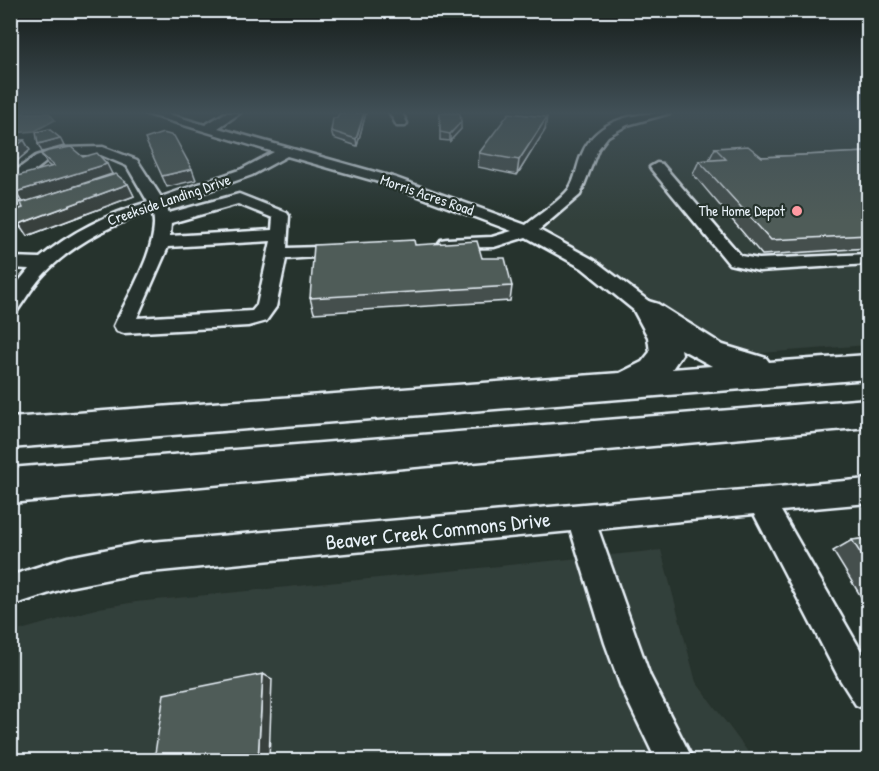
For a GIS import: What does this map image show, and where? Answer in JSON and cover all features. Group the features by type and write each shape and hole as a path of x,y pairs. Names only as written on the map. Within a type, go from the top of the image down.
{"highway":[{"path":"648,311 721,359 751,366 810,371"},
{"path":"626,385 653,371 666,354 663,337 648,311"},
{"path":"10,433 868,367"},
{"path":"10,486 868,413"}],"street":[{"path":"10,183 41,159 76,149 113,154 132,163 160,212 161,242 124,326 249,319 259,316 266,308 278,254 280,216 239,199 160,212"},
{"name":"Morris Acres Road","path":"274,149 391,182 528,231 588,264 648,311"},
{"path":"429,245 494,242 528,231 575,192 580,184 591,149"},
{"name":"Creekside Landing Drive","path":"10,306 40,264 73,240 102,223 160,212 241,176 284,152"},
{"path":"657,167 735,260 759,266 868,259"},
{"path":"119,179 139,173"},
{"path":"10,211 29,208 63,197"},
{"path":"161,242 280,235"},
{"path":"278,254 359,249"},
{"path":"10,262 40,264"},
{"name":"Beaver Creek Commons Drive","path":"10,591 68,572 140,558 868,491"},
{"path":"761,501 868,693"},
{"path":"580,517 621,644 638,687 675,760"}],"shaded area":[{"path":"591,149 868,149 868,345 736,355 528,231 564,202"},
{"path":"661,550 696,682 754,760 11,760 10,633 99,608 136,602"}],"building":[{"path":"73,149 83,157 97,153 107,164 15,192 10,185 10,178 54,166 41,154 48,151"},
{"path":"150,149 181,149 192,169 162,176"},
{"path":"482,149 526,149 519,160 479,153"},
{"name":"The Home Depot","path":"716,149 752,149 762,157 868,152 868,235 771,240 699,161 726,159"},
{"path":"116,174 128,184 19,224 10,214 10,212 23,208 21,203"},
{"path":"414,240 415,245 477,241 482,258 505,258 512,286 310,298 314,245"},
{"path":"868,538 868,565 852,540"},
{"path":"263,674 258,760 154,760 164,694"}],"place":[{"name":"The Home Depot","path":"797,211"}]}
